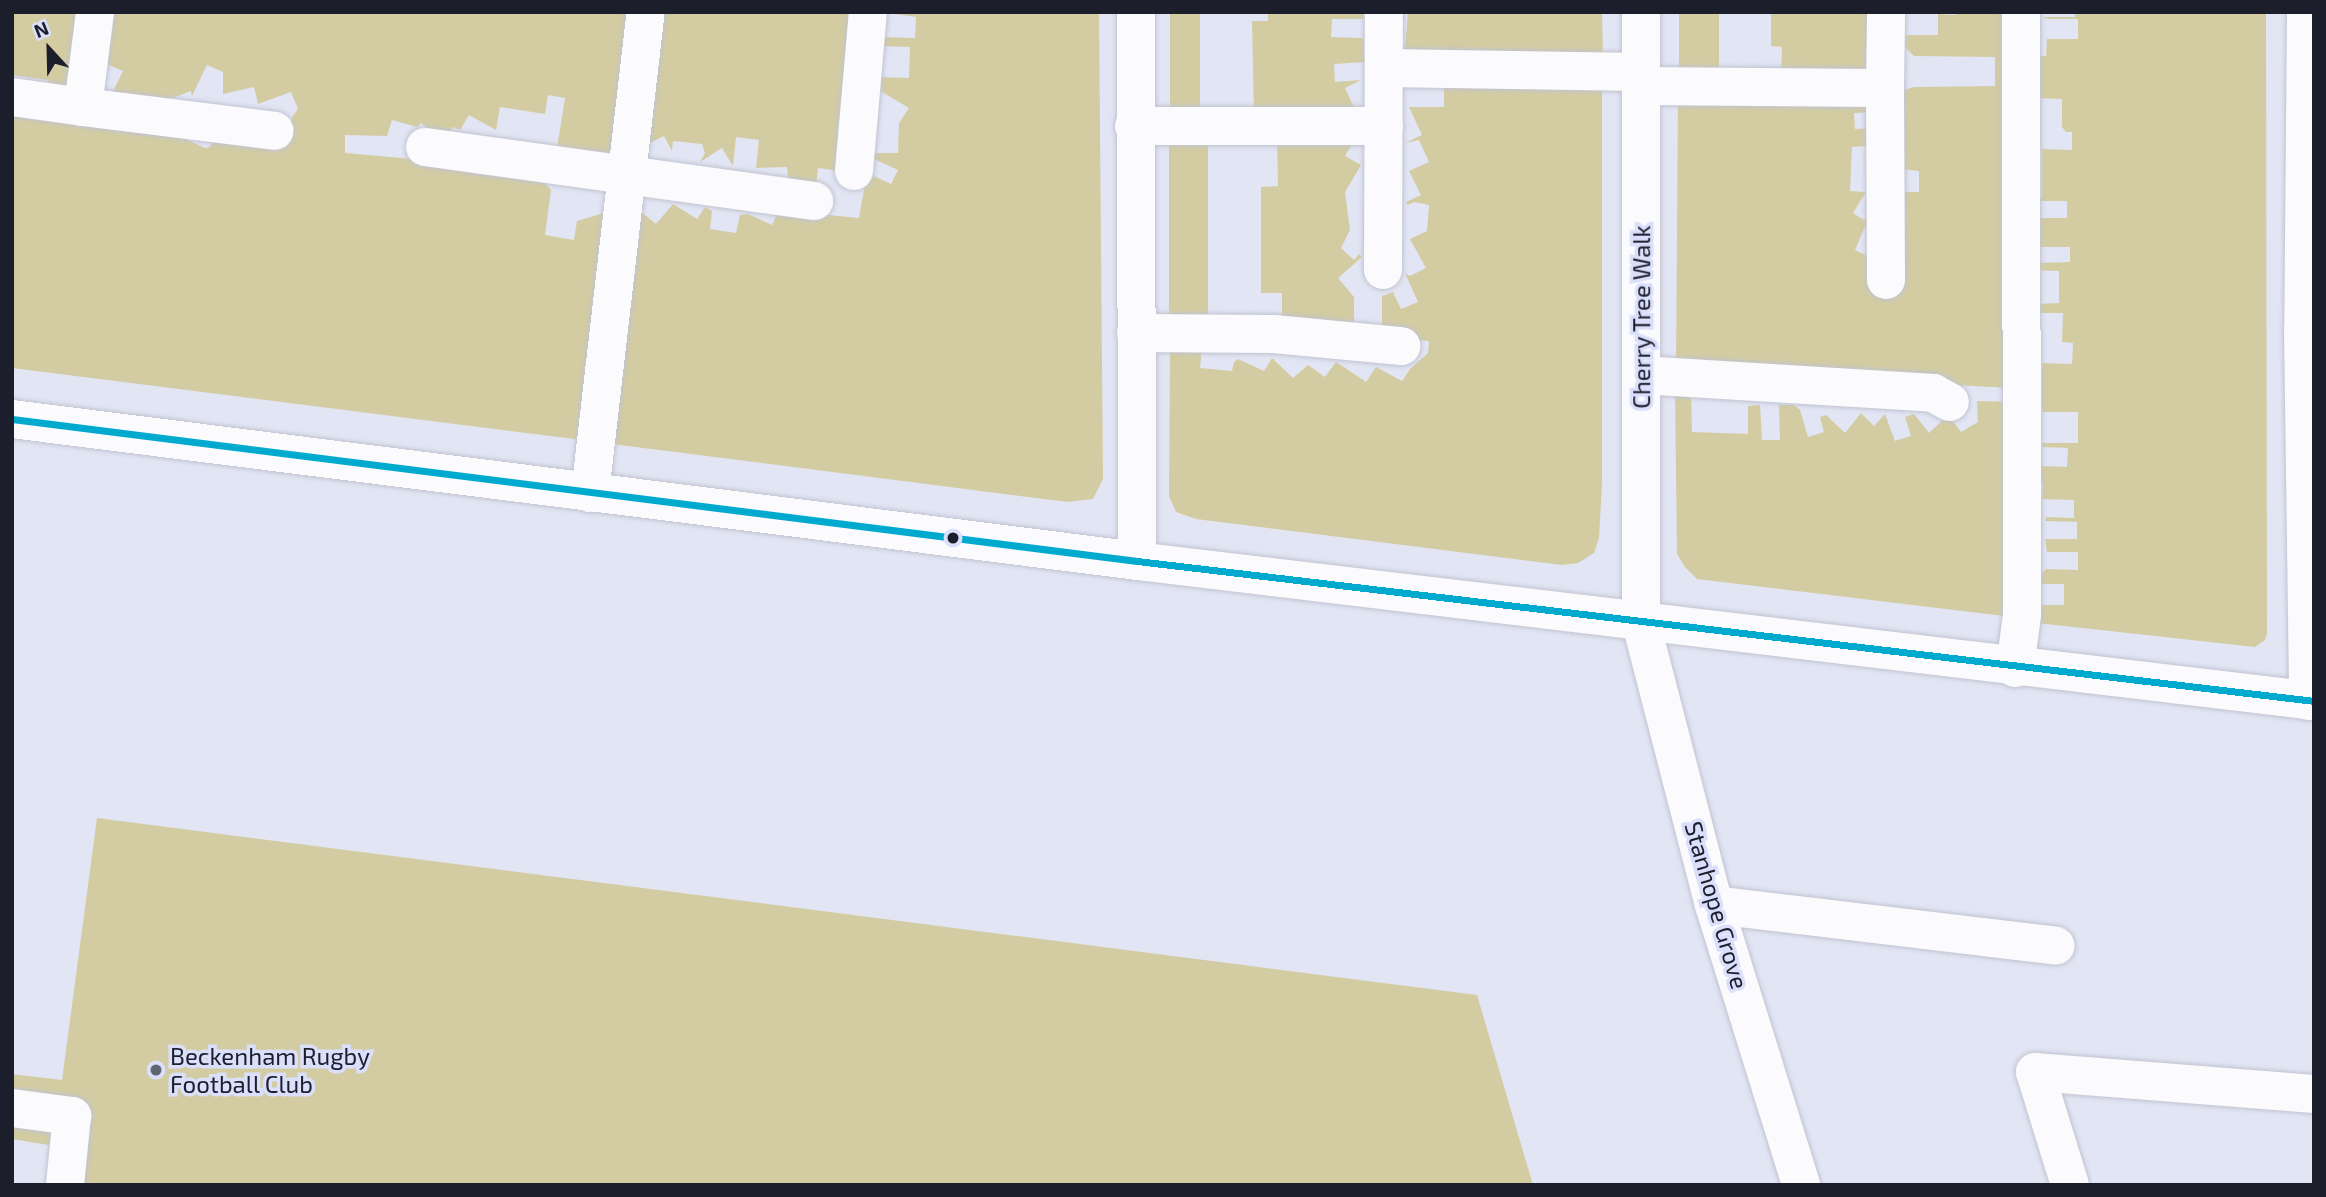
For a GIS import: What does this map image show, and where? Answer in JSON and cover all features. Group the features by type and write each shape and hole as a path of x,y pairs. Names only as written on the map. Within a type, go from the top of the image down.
{"street":[{"path":"83,107 95,12"},
{"path":"590,493 646,12"},
{"path":"854,171 868,12"},
{"path":"1136,12 1134,126 1137,561"},
{"path":"1383,270 1384,12"},
{"name":"Cherry Tree Walk","path":"1641,12 1641,623"},
{"path":"1886,12 1886,281"},
{"path":"2015,668 2022,615 2021,12"},
{"path":"12,419 1641,623 2311,701 2306,12"},
{"path":"1384,68 1885,88"},
{"path":"12,97 275,131"},
{"path":"1134,126 1384,126"},
{"path":"425,147 814,201"},
{"path":"1136,333 1274,334 1401,346"},
{"path":"1642,375 1933,393 1950,402"},
{"name":"Stanhope Grove","path":"1641,623 1714,905 1801,1185"},
{"path":"1714,905 2056,946"},
{"path":"2070,1185 2035,1072 2314,1094"},
{"path":"12,1108 72,1116 65,1185"}],"shaded area":[{"path":"12,12 88,12 78,87 59,89 47,80 12,75"},
{"path":"104,12 639,12 610,159 557,148 565,98 548,95 545,114 500,107 496,130 469,115 460,130 453,127 442,140 421,123 417,127 392,120 387,136 345,135 345,153 424,160 543,181 551,190 545,235 574,240 577,221 614,210 582,440 12,368 12,108 164,129 205,148 210,147 217,130 246,142 249,147 275,150 288,138 292,117 298,109 291,92 258,104 254,87 223,94 223,72 207,65 192,96 191,91 157,104 109,100 123,71 106,64"},
{"path":"655,12 857,12 841,171 818,168 816,186 789,184 787,167 756,168 759,140 736,137 733,166 722,148 700,162 705,153 702,144 673,141 672,151 664,136 641,147"},
{"path":"881,12 1099,12 1103,479 1093,499 1068,502 604,443 634,206 656,224 673,204 697,219 705,207 712,211 710,229 736,233 740,215 748,214 772,225 779,210 859,218 867,173 891,184 898,170 874,159 871,153 898,153 899,123 909,108 877,89 875,77 909,78 910,47 876,46 883,37 915,38 916,17"},
{"path":"1170,12 1200,12 1200,117 1170,117"},
{"path":"1268,12 1363,12 1363,19 1332,19 1331,37 1363,38 1365,62 1334,64 1335,82 1361,80 1345,88 1358,116 1254,116 1252,21 1268,21"},
{"path":"1408,12 1602,12 1603,61 1405,50"},
{"path":"1679,12 1719,12 1719,78 1679,78"},
{"path":"1877,12 1877,71 1781,78 1782,47 1771,46 1771,14"},
{"path":"1956,12 2011,12 2010,388 1676,370 1678,95 1862,94 1878,112 1854,113 1855,129 1878,128 1878,145 1852,147 1850,191 1866,192 1853,213 1864,220 1871,210 1870,223 1864,229 1855,250 1869,257 1895,192 1919,192 1919,171 1901,169 1897,92 1914,87 1995,86 1995,57 1914,56 1905,47 1906,35 1938,35 1938,14 1955,15"},
{"path":"2075,12 2266,12 2267,634 2265,640 2255,647 2037,623 2032,605 2064,605 2064,584 2032,584 2046,569 2078,570 2078,552 2047,552 2045,539 2077,539 2077,522 2045,521 2046,517 2074,518 2074,500 2042,499 2043,483 2040,482 2041,466 2067,467 2068,448 2042,447 2042,443 2078,443 2078,412 2042,412 2042,363 2072,364 2073,343 2062,342 2063,313 2036,313 2037,304 2059,303 2059,271 2031,270 2038,263 2070,262 2070,247 2038,247 2035,218 2067,218 2067,201 2035,201 2042,198 2042,149 2072,150 2072,132 2066,132 2062,127 2062,99 2035,98 2034,57 2046,56 2047,39 2078,39 2078,19 2043,17 2075,17"},
{"path":"1602,77 1602,484 1599,538 1594,553 1578,563 1562,565 1196,519 1176,512 1169,496 1170,344 1202,345 1200,368 1232,371 1234,362 1238,359 1264,371 1272,358 1293,378 1308,365 1325,377 1336,362 1366,382 1376,367 1402,381 1410,369 1428,353 1429,341 1385,337 1382,333 1382,296 1393,292 1401,309 1418,302 1405,273 1410,276 1426,268 1410,239 1427,231 1429,205 1414,202 1408,205 1406,202 1421,195 1409,171 1429,162 1419,140 1405,143 1422,135 1409,107 1444,107 1444,78"},
{"path":"1169,134 1208,134 1208,325 1169,325"},
{"path":"1277,134 1357,135 1345,156 1361,165 1345,192 1350,230 1341,248 1354,260 1359,254 1362,257 1338,278 1354,297 1354,333 1282,324 1282,293 1261,293 1261,187 1278,186"},
{"path":"1675,389 1691,393 1692,432 1748,434 1748,406 1760,405 1762,440 1780,440 1779,405 1794,405 1800,410 1808,437 1824,432 1820,417 1826,415 1845,433 1861,413 1874,426 1885,414 1895,441 1911,436 1905,417 1914,414 1929,433 1948,415 1961,432 1978,422 1977,401 2016,402 2012,617 1697,579 1677,554"},
{"path":"97,818 1477,995 1533,1185 50,1185 55,1146 12,1139 12,1074 62,1080"}],"transit line":[{"path":"12,419 1137,561 2314,701"}],"place":[{"name":"Beckenham Rugby Football Club","path":"156,1070"}]}
